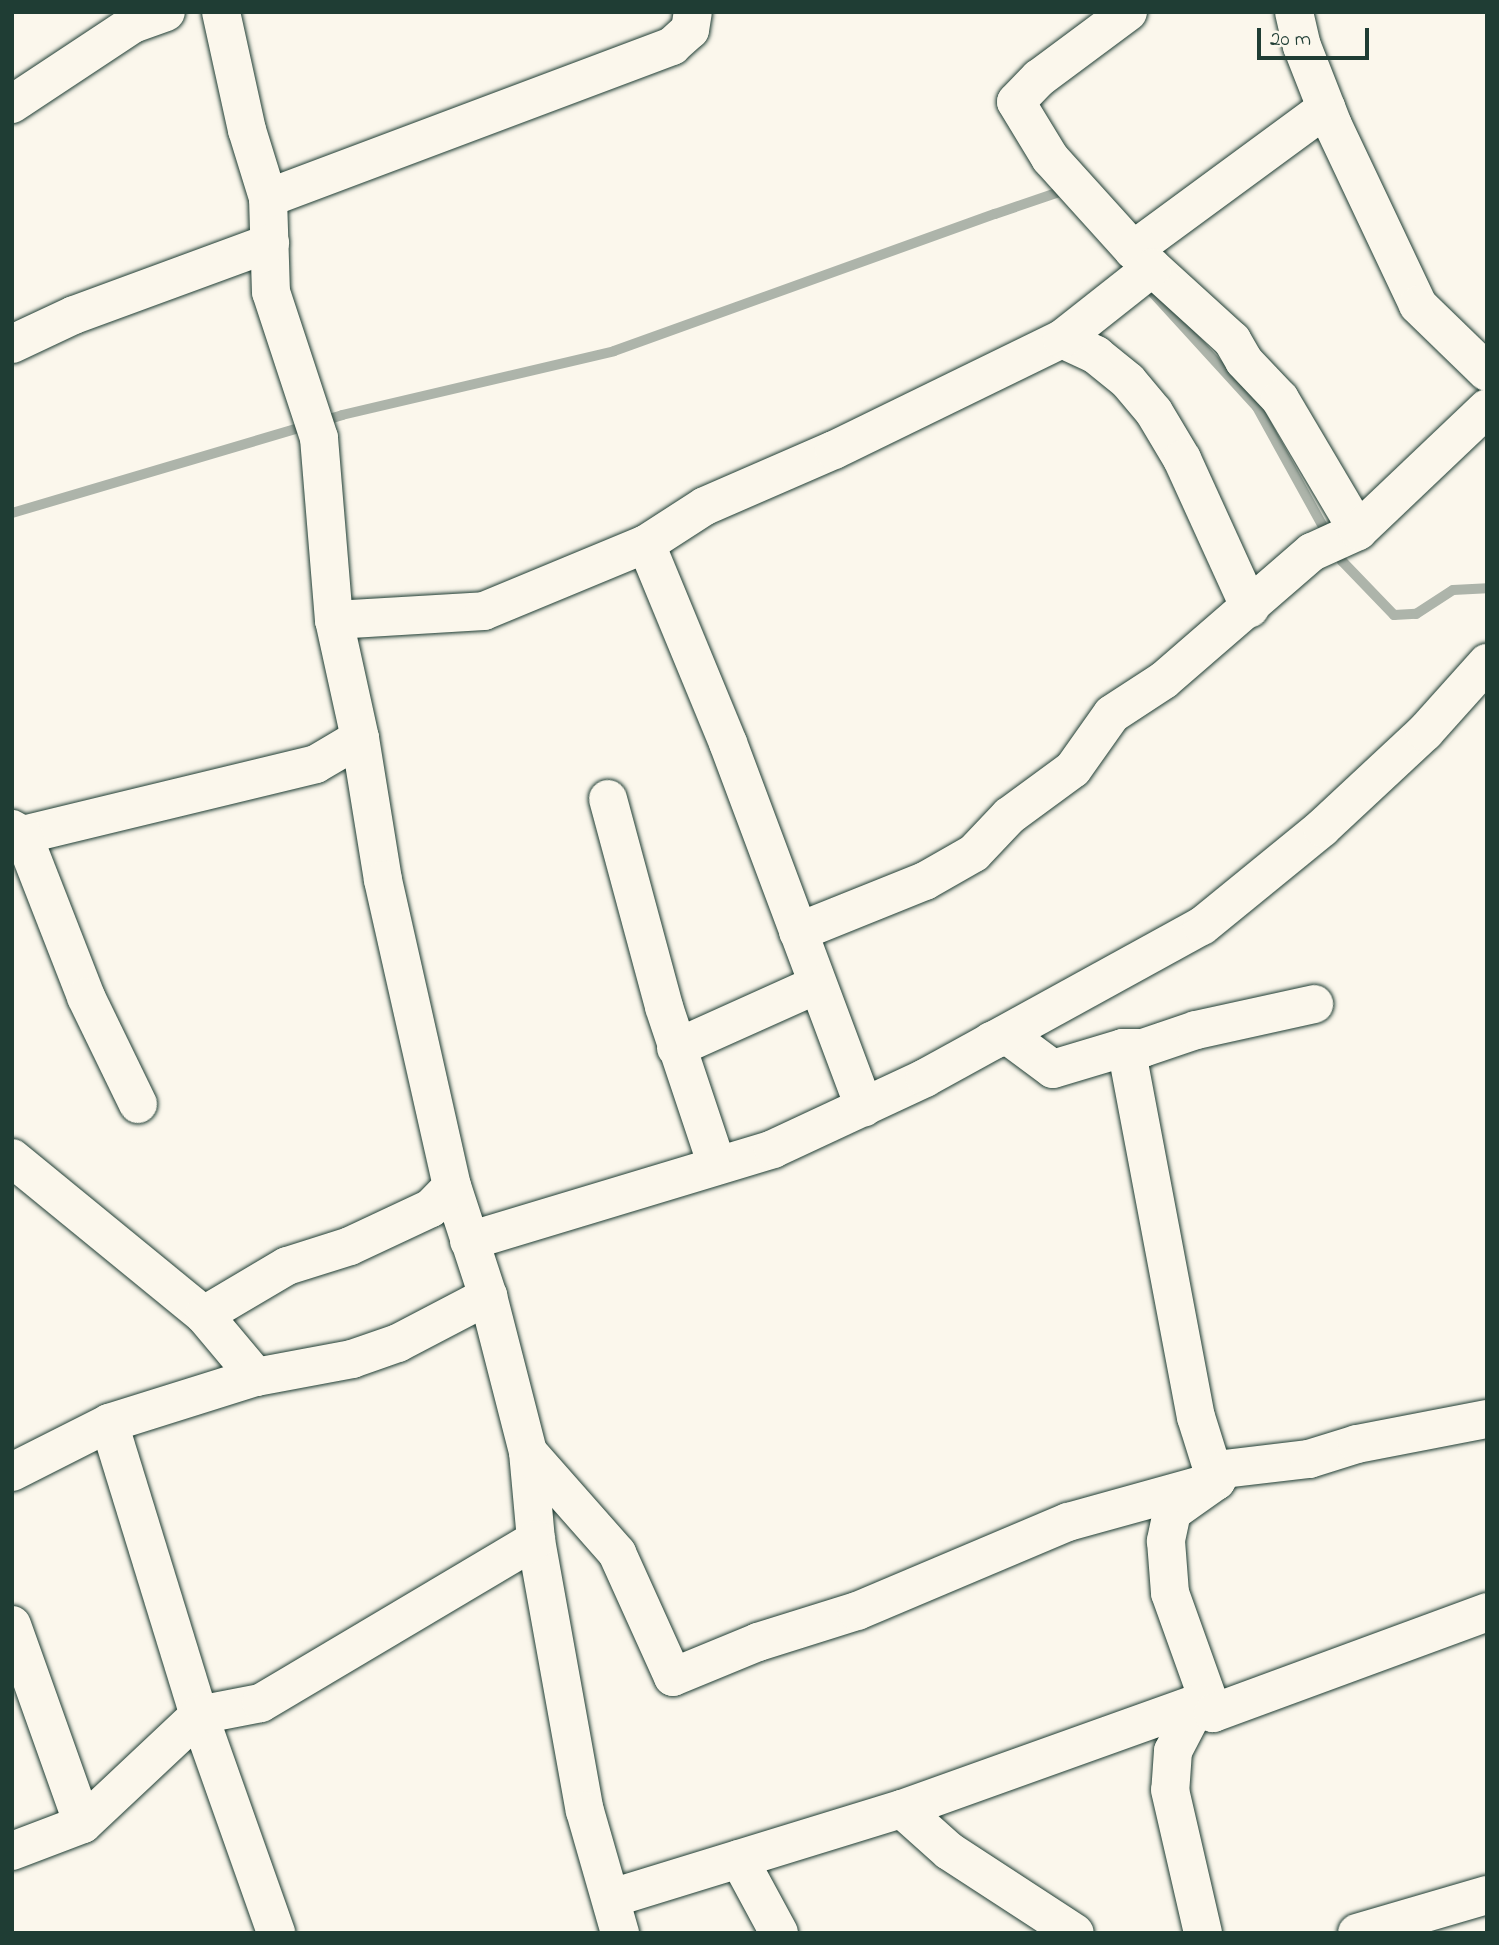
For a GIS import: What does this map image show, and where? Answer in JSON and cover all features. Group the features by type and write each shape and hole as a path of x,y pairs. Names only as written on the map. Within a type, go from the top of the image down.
{"street":[{"path":"12,104 133,24 166,12"},
{"path":"221,12 247,130 268,198 271,292 312,421 334,620 360,738 383,880 452,1186 488,1296 528,1452 536,1540 585,1811 616,1915 739,1859 902,1809 1487,1612"},
{"path":"268,198 672,46 690,30 693,12"},
{"path":"1128,12 1039,78 1016,102 1050,158 1143,259 1231,340 1244,361 1280,399 1358,531"},
{"path":"1294,12 1326,108 1418,305 1487,372"},
{"path":"334,620 484,611 646,544 705,506 834,450 1062,339 1123,293 1143,259 1326,108"},
{"path":"12,344 74,315 270,243"},
{"path":"1062,339 1096,355 1128,381 1154,412 1182,459 1250,608"},
{"path":"798,932 925,881 974,853 1009,816 1073,769 1112,714 1164,680 1312,552 1358,531 1487,408"},
{"path":"646,544 864,1107"},
{"path":"469,1241 773,1149 864,1107 991,1041 1202,926 1378,776 1425,732 1487,663"},
{"path":"138,1104 86,998 18,832 316,764 360,738"},
{"path":"608,799 676,1048 717,1165"},
{"path":"676,1048 816,985"},
{"path":"991,1041 1007,1035 1053,1069 1123,1048 1143,1048 1196,1030 1314,1004"},
{"path":"1123,1048 1169,1257 1196,1417 1216,1481"},
{"path":"12,1158 204,1315 256,1377"},
{"path":"204,1315 287,1266 350,1246 431,1208 452,1186"},
{"path":"14,1468 109,1423 256,1377 352,1359 387,1347 488,1296"},
{"path":"1205,1708 1170,1593 1166,1541 1172,1512 1216,1481 1224,1469 1309,1459 1357,1444 1487,1419"},
{"path":"109,1423 199,1715 276,1933"},
{"path":"528,1452 617,1553 673,1677 758,1642 856,1611 1068,1522 1216,1481"},
{"path":"12,1851 83,1824 199,1715 261,1703 536,1540"},
{"path":"12,1625 83,1824"},
{"path":"1203,1933 1170,1790 1173,1751 1205,1708"},
{"path":"902,1809 949,1851 1075,1933"},
{"path":"739,1859 779,1933"},
{"path":"1357,1933 1487,1895"}],"waterway":[{"path":"12,513 342,415 614,351 1062,191 1066,196"},
{"path":"1151,291 1257,407 1342,561 1394,615 1416,614 1453,590 1487,588"}]}
